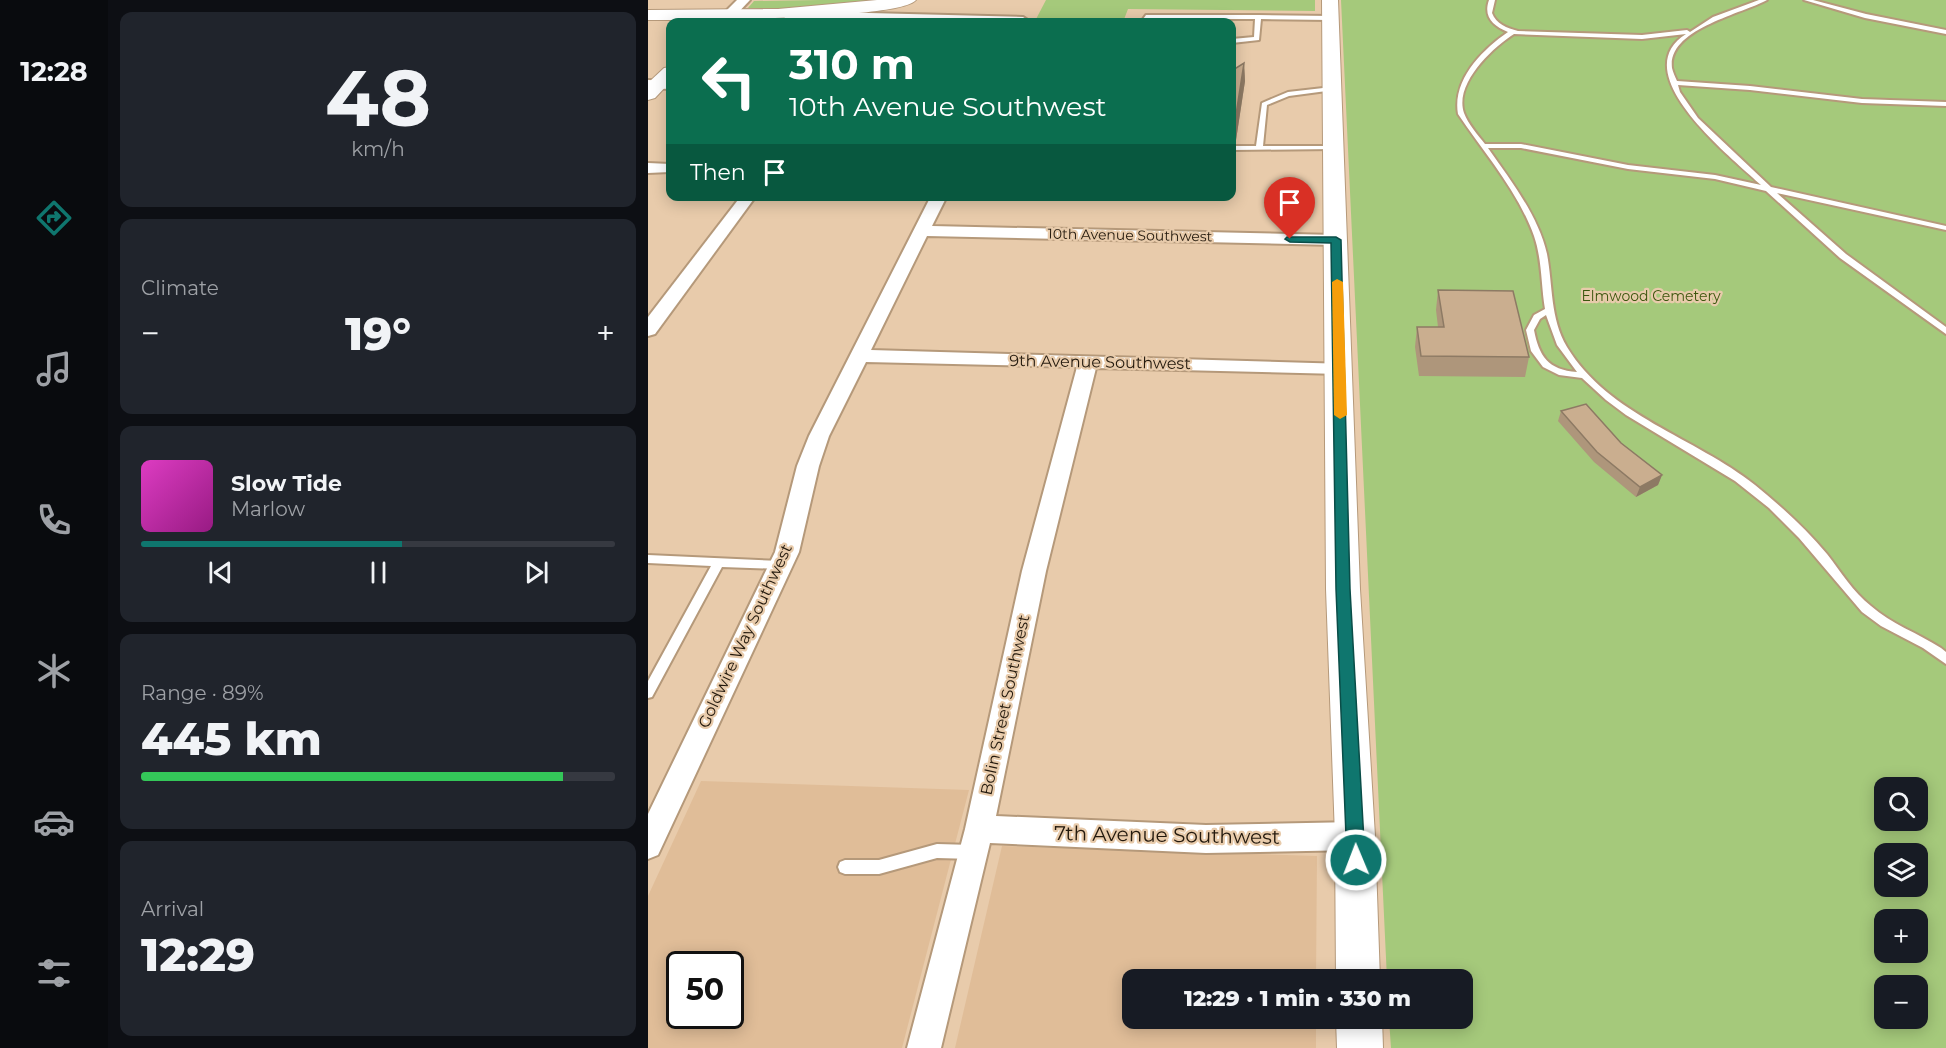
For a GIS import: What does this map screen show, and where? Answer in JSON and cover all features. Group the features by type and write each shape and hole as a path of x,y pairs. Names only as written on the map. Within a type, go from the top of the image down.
{"main road":[{"path":"741,18 876,12 908,0"},
{"path":"1330,9 1340,368 1343,589 1355,836 1358,969"},
{"path":"648,15 706,18"},
{"path":"1359,1029 1359,1048"}],"street":[{"path":"726,18 744,0"},
{"path":"1025,18 1029,8"},
{"path":"876,12 964,18"},
{"path":"648,168 666,168"},
{"path":"648,330 745,201"},
{"name":"Goldwire Way Southwest","path":"648,845 787,552 808,466 819,436 937,201"},
{"name":"10th Avenue Southwest","path":"923,231 1336,240"},
{"name":"9th Avenue Southwest","path":"860,356 1340,368"},
{"name":"Bolin Street Southwest","path":"924,1048 976,841 1035,571 1088,362"},
{"name":"7th Avenue Southwest","path":"976,841 1355,836"}],"lane":[{"path":"1492,0 1488,11 1490,19 1512,32 1645,37 1691,32"},
{"path":"1764,0 1724,14 1691,32 1674,47 1670,55 1669,68 1673,83 1682,100 1696,118 1768,189 1843,256 1946,331"},
{"path":"1807,0 1865,16 1946,32"},
{"path":"1236,19 1330,9"},
{"path":"1236,41 1257,39 1258,17"},
{"path":"1512,32 1486,51 1459,98 1461,114 1524,208 1535,230 1542,254 1548,311 1562,347 1584,375 1620,408 1711,459 1759,493 1803,534 1866,609 1895,628 1935,648 1946,659"},
{"path":"1645,37 1674,47"},
{"path":"1673,83 1750,88 1862,101 1946,104"},
{"path":"1259,148 1264,104 1274,98 1294,93 1332,89"},
{"path":"1482,146 1521,146 1598,163 1714,177 1946,228"},
{"path":"1236,148 1334,148"},
{"path":"1548,311 1537,317 1530,330 1539,360 1555,371 1569,375 1584,375"},
{"path":"648,559 781,565"},
{"path":"648,693 720,562"},
{"path":"1914,637 1946,646"},
{"path":"845,867 879,867 976,841"}],"shaded area":[{"path":"701,781 969,790 902,1048 648,1048 648,896"},
{"path":"1002,846 1317,856 1316,969 1122,969 1122,1029 1316,1029 1316,1048 955,1048"}],"green space":[{"path":"882,0 808,8 748,8 754,1"},
{"path":"1046,0 1315,0 1315,11 1128,9 1125,18 1037,18"},
{"name":"Elmwood Cemetery","path":"1341,0 1946,0 1946,1048 1391,1048 1390,1029 1473,1029 1473,969 1387,969"}],"building":[{"path":"1244,63 1236,115 1236,68"},
{"path":"1438,290 1513,291 1529,357 1421,356 1417,327 1444,327"},
{"path":"1586,404 1621,443 1662,475 1640,487 1597,452 1561,411"}],"slow traffic":[{"path":"1337,282 1340,415"}],"route":[{"path":"1290,239 1336,240 1343,589 1356,860"}]}
